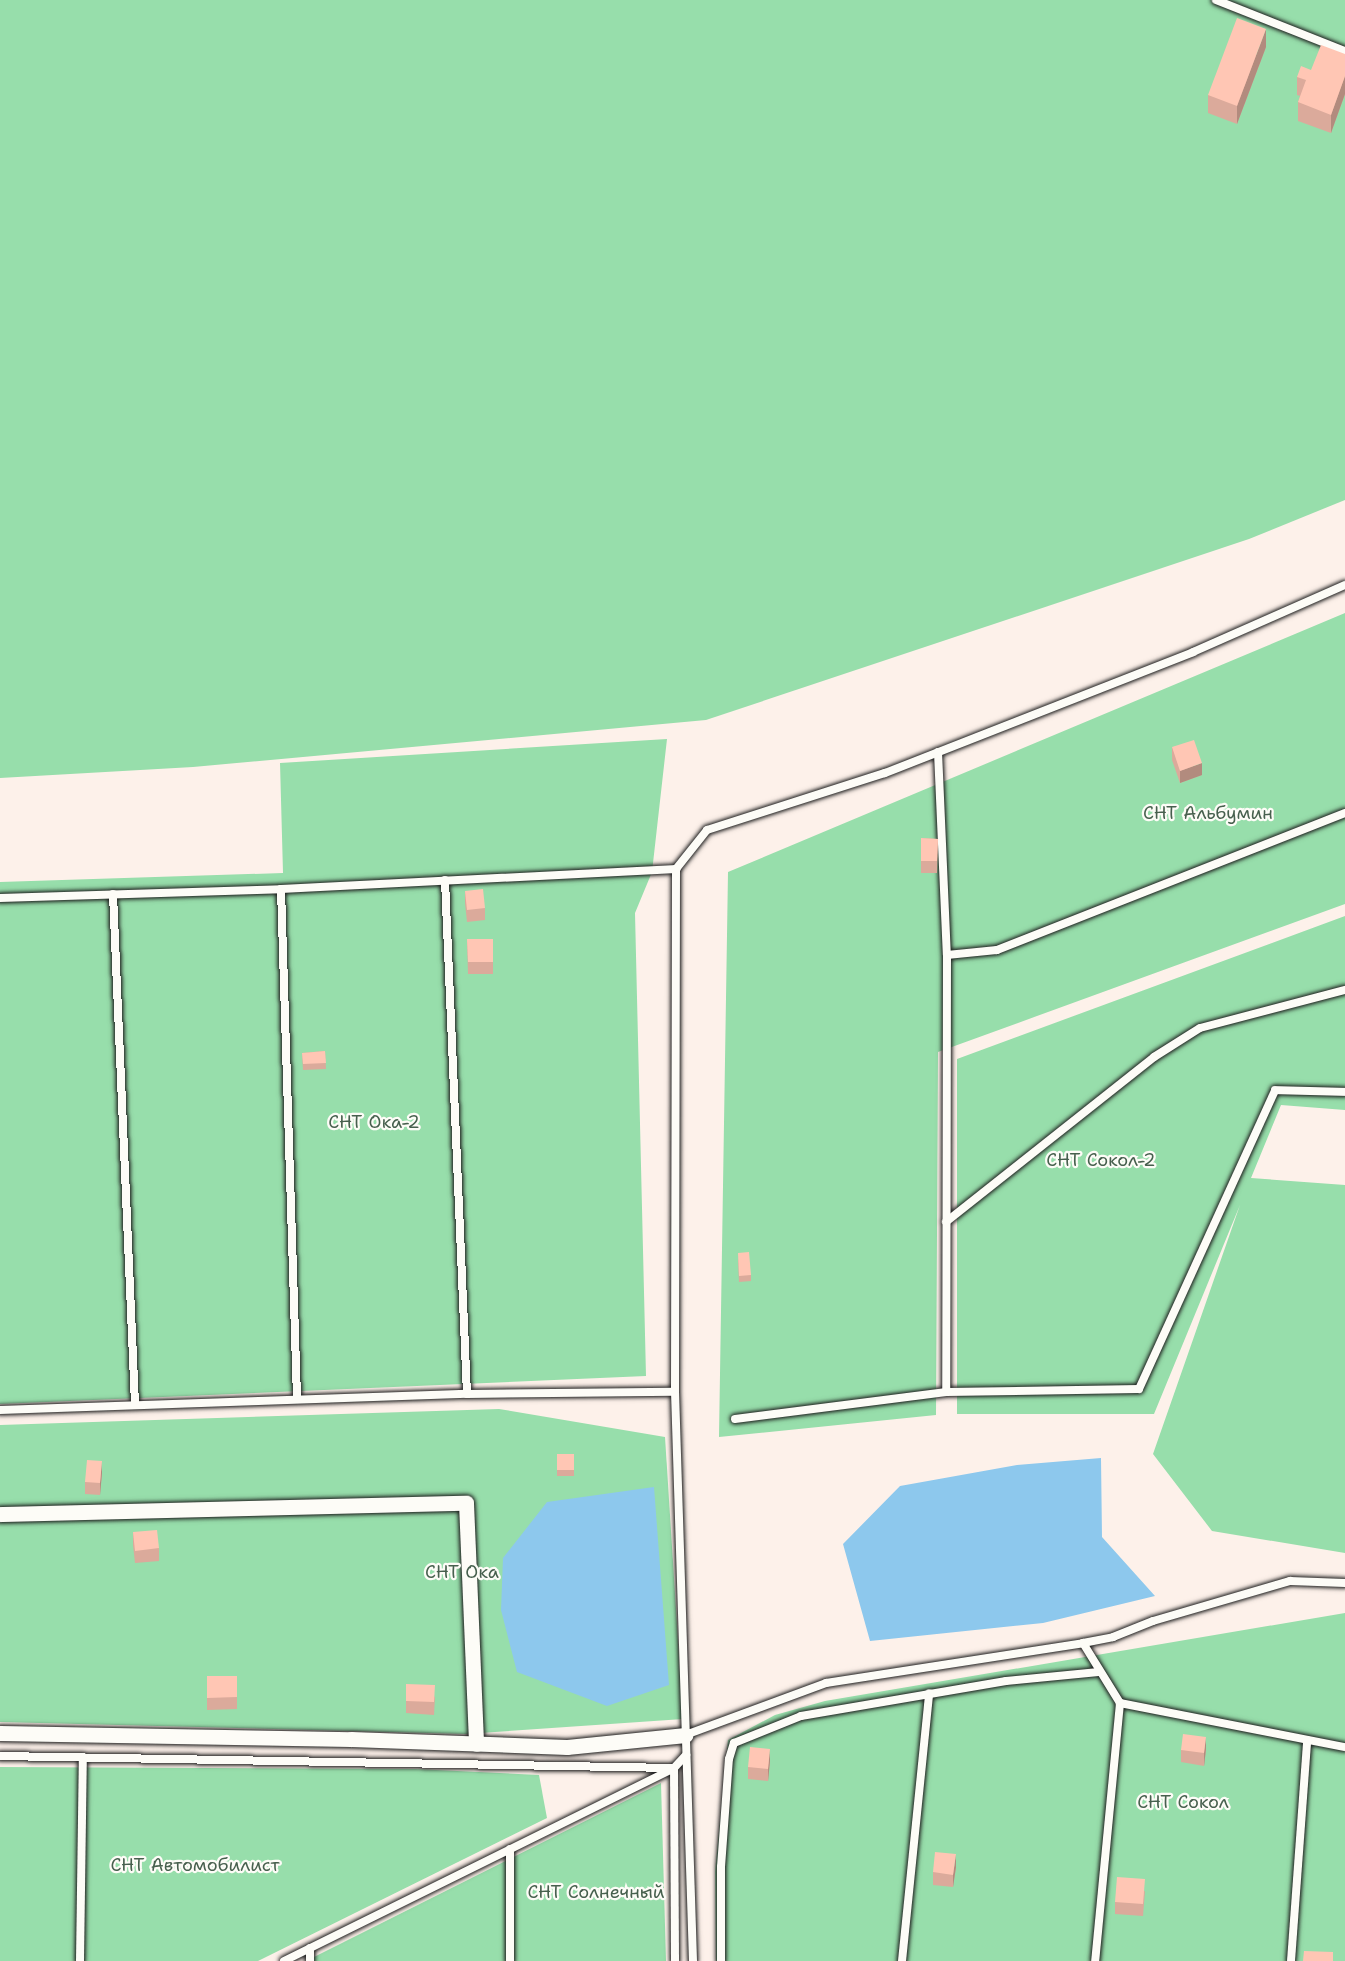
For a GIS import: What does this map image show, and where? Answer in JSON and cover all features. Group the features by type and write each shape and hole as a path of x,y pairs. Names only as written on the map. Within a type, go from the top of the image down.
{"street":[{"path":"0,1514 466,1503 476,1744"},
{"path":"0,1733 567,1748 685,1735"}],"lane":[{"path":"1216,0 1345,51"},
{"path":"693,1961 675,1392 676,869 707,830 885,773 1193,652 1345,585"},
{"path":"938,752 947,955 946,1392"},
{"path":"947,955 998,950 1345,813"},
{"path":"0,898 281,889 676,869"},
{"path":"445,880 467,1394"},
{"path":"281,889 297,1400"},
{"path":"113,894 135,1405"},
{"path":"946,1222 1154,1057 1200,1028 1345,990"},
{"path":"735,1419 946,1392 1139,1389 1275,1090 1345,1092"},
{"path":"0,1410 467,1394 675,1392"},
{"path":"685,1735 826,1683 1113,1637 1153,1621 1290,1581 1345,1583"},
{"path":"1083,1643 1120,1703 1095,1961"},
{"path":"721,1961 721,1867 729,1759 734,1743 801,1716 929,1693 1046,1676 1099,1672"},
{"path":"902,1961 929,1693"},
{"path":"1120,1703 1345,1747"},
{"path":"1291,1961 1307,1741"},
{"path":"0,1755 674,1768"},
{"path":"284,1961 674,1768 686,1755"},
{"path":"80,1961 83,1757"},
{"path":"674,1768 675,1961"},
{"path":"510,1849 510,1961"},
{"path":"310,1948 310,1961"}],"green space":[{"path":"0,0 1345,0 1345,500 1249,539 706,720 193,767 0,778"},
{"name":"СНТ Альбумин","path":"1345,613 1345,904 938,1052 936,1415 719,1437 728,872"},
{"name":"СНТ Ока-2","path":"667,739 652,872 635,913 646,1376 0,1404 0,882 283,873 280,763"},
{"name":"СНТ Сокол-2","path":"1345,916 1345,1110 1281,1105 1251,1178 1345,1185 1345,1553 1212,1531 1153,1454 1240,1205 1154,1414 957,1414 957,1059"},
{"name":"СНТ Ока","path":"499,1409 665,1437 683,1719 465,1734 0,1722 0,1425"},
{"name":"СНТ Сокол","path":"1345,1613 1345,1961 716,1961 715,1872 728,1740 775,1715 825,1701"},
{"name":"СНТ Автомобилист","path":"0,1767 415,1769 539,1775 547,1818 258,1961 0,1961"},
{"name":"СНТ Солнечный","path":"661,1783 666,1961 306,1961"}],"water":[{"path":"1101,1458 1102,1537 1155,1596 1043,1623 870,1641 843,1544 900,1486 1017,1465"},
{"path":"654,1487 669,1685 607,1706 517,1672 501,1610 503,1558 547,1502"}],"building":[{"path":"1237,18 1266,29 1237,106 1208,95"},
{"path":"1321,45 1345,54 1345,76 1331,115 1298,102 1306,80 1297,77 1301,66 1311,70"},
{"path":"1194,740 1202,763 1180,771 1172,747"},
{"path":"921,838 938,839 937,861 921,861"},
{"path":"483,889 485,908 467,910 465,891"},
{"path":"467,939 493,939 493,962 468,962"},
{"path":"325,1051 326,1063 303,1064 302,1053"},
{"path":"749,1252 751,1275 739,1276 738,1253"},
{"path":"557,1454 574,1454 574,1470 557,1470"},
{"path":"87,1460 102,1461 100,1483 85,1482"},
{"path":"157,1530 159,1548 135,1551 133,1532"},
{"path":"207,1676 237,1676 237,1697 207,1698"},
{"path":"406,1684 435,1685 434,1702 406,1701"},
{"path":"1183,1734 1206,1737 1204,1753 1181,1750"},
{"path":"750,1747 770,1749 768,1769 748,1767"},
{"path":"935,1852 956,1854 953,1875 933,1872"},
{"path":"1117,1877 1145,1879 1143,1904 1115,1902"},
{"path":"1304,1951 1333,1952 1333,1961 1303,1961"}]}
